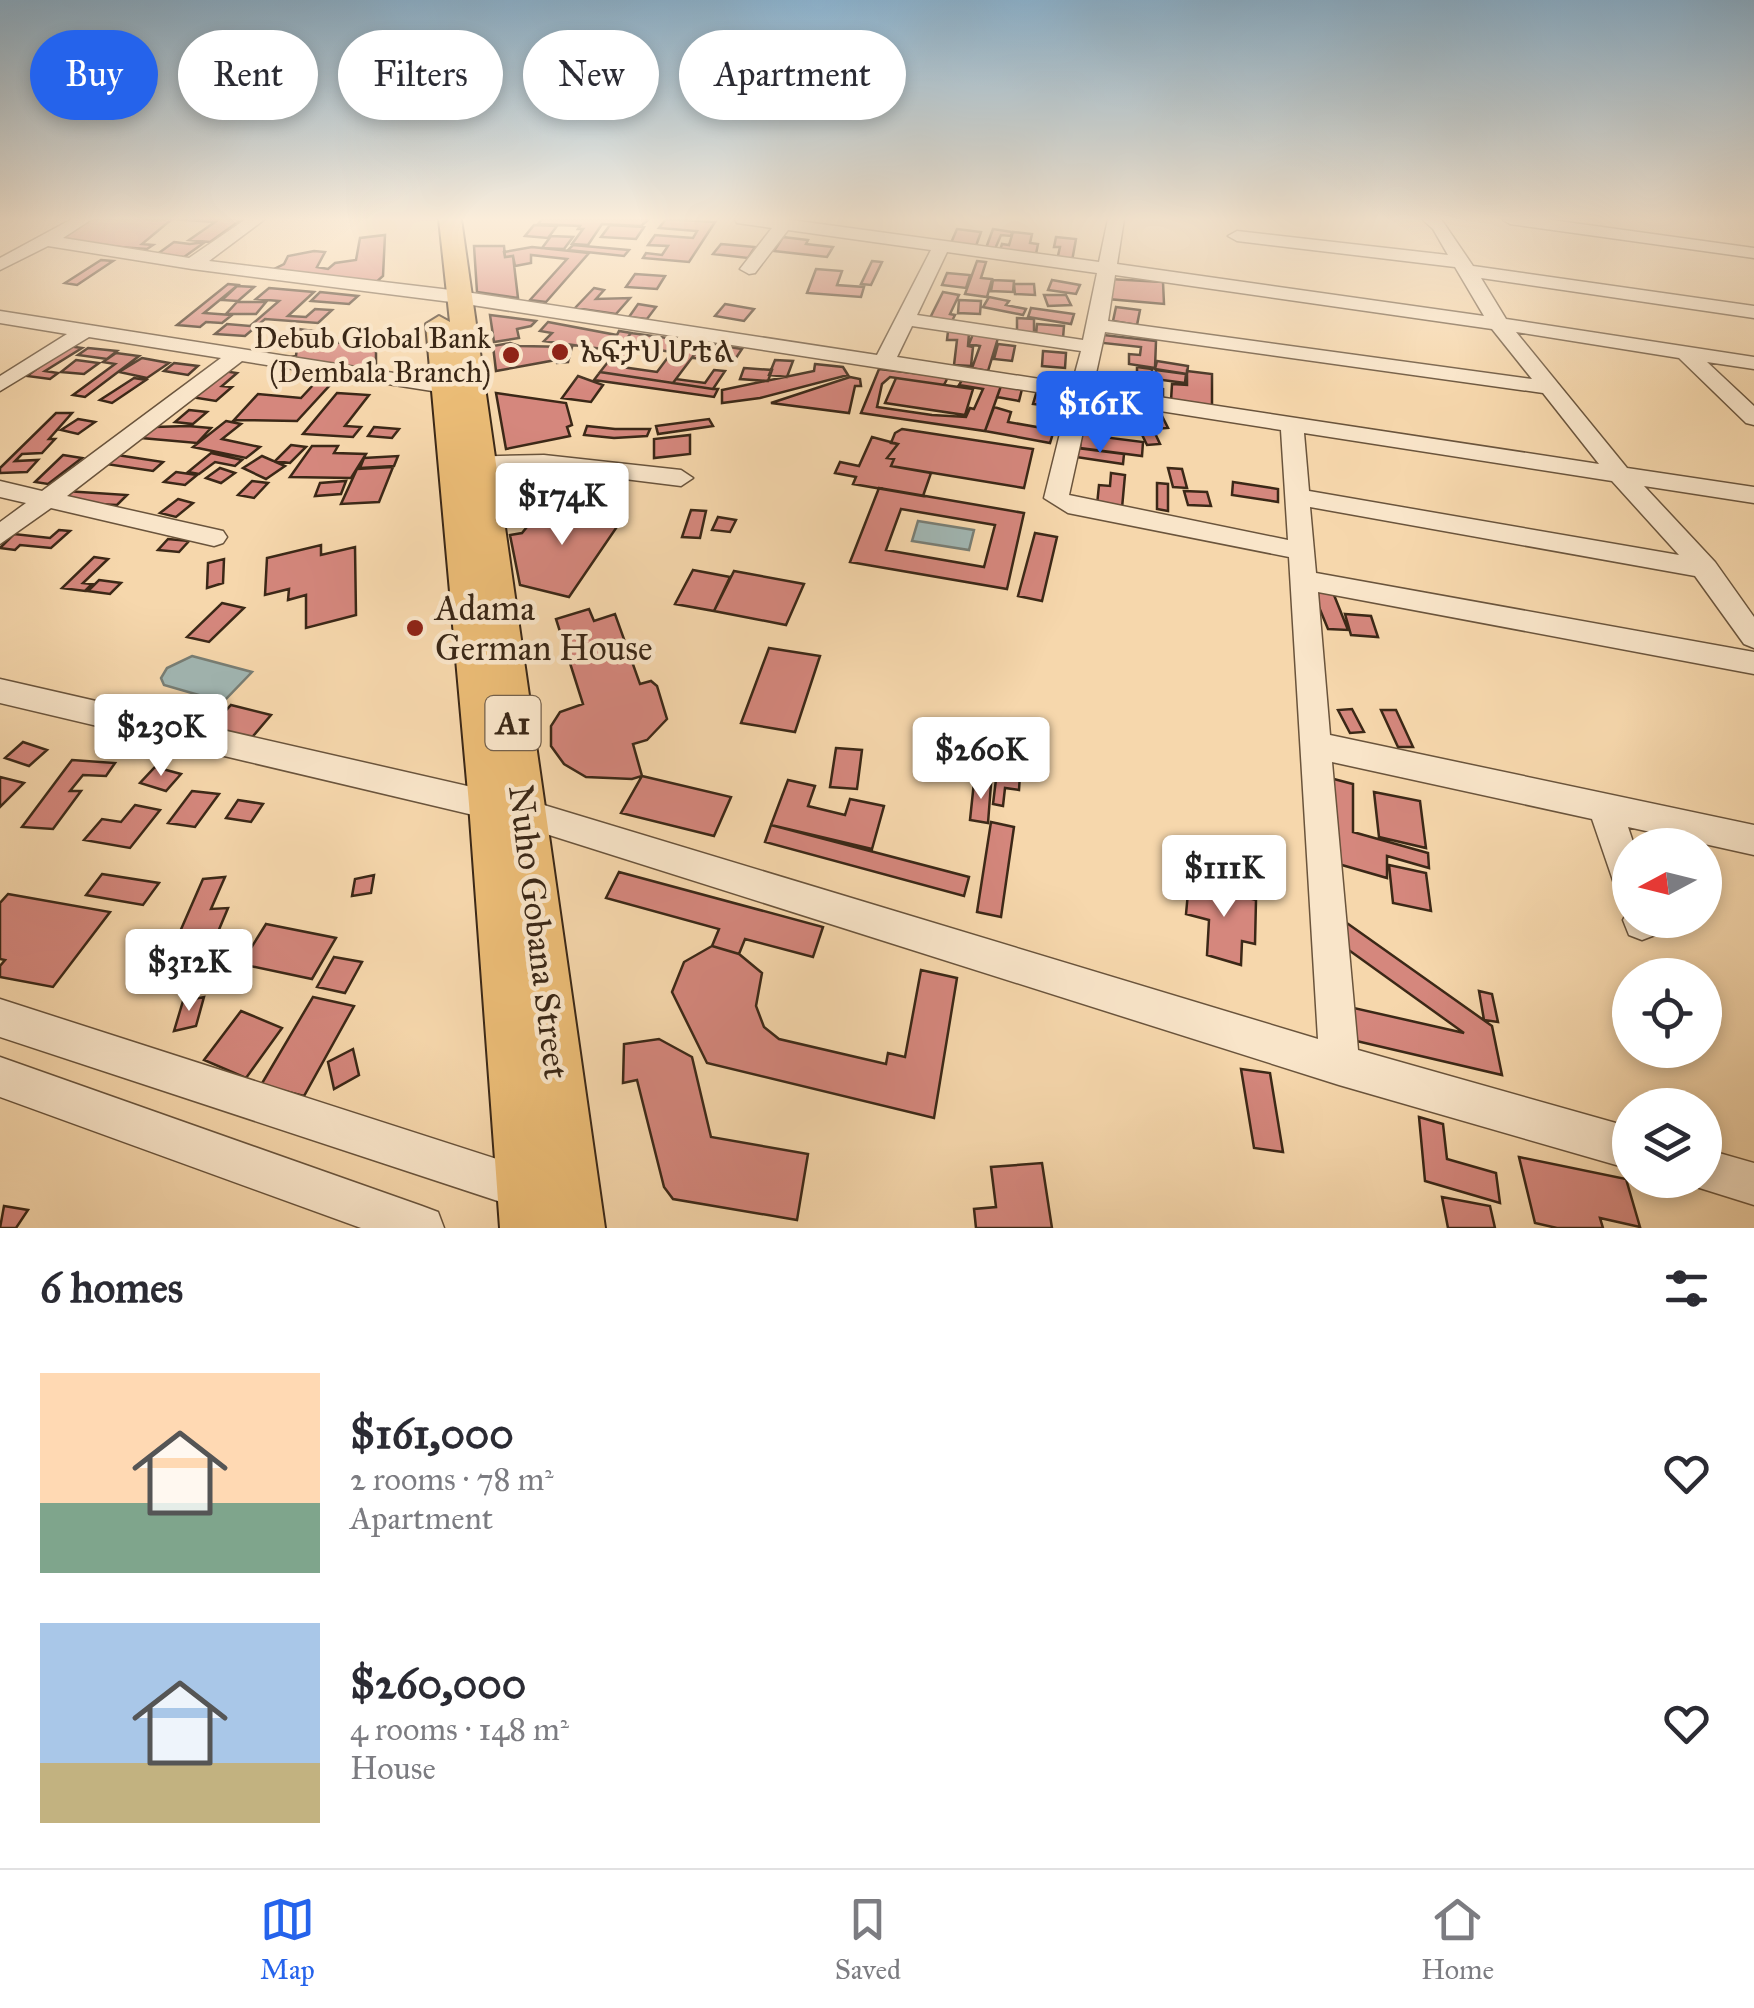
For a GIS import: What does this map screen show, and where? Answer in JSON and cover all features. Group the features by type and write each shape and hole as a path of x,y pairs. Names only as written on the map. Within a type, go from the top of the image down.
{"main road":[{"name":"Nuho Gobana Street","path":"443,276 507,808 526,1208"},
{"name":"Nuho Gobana Street","path":"449,276 445,386 467,463"},
{"name":"Nuho Gobana Street","path":"507,808 585,1220"}],"street":[{"path":"290,276 448,296 1754,495"},
{"path":"884,362 927,276"},
{"path":"1103,276 1095,336 1056,498 1068,505 1302,565 1754,663"},
{"path":"1161,276 1754,363"},
{"path":"1471,276 1500,326 1621,476 1706,569 1753,633"},
{"path":"1525,276 1754,312"},
{"path":"0,317 445,386"},
{"path":"905,320 1095,336 1551,388"},
{"path":"0,386 85,330"},
{"path":"1686,353 1754,418"},
{"path":"0,534 238,354"},
{"path":"1292,424 1339,1065"},
{"path":"467,463 544,462 681,478"},
{"path":"0,489 214,537"},
{"path":"1297,497 1706,569"},
{"path":"0,691 507,808 1339,1065 1612,1143"},
{"path":"1316,745 1604,804 1754,840"},
{"path":"1604,804 1612,829"},
{"path":"0,1018 526,1208 585,1220"},
{"path":"0,1077 422,1228"},
{"path":"1722,1175 1754,1184"}],"water":[{"path":"918,521 974,530 969,550 912,541"},
{"path":"192,656 252,672 223,702 164,685 161,678 167,668"}],"building":[{"path":"75,276 90,276 77,285 65,283"},
{"path":"295,276 383,276 373,285"},
{"path":"476,276 515,276 518,298 477,292"},
{"path":"551,276 569,276 546,302 530,300"},
{"path":"633,276 665,276 657,289 626,287"},
{"path":"813,276 840,276 837,285 864,287 861,297 807,293"},
{"path":"865,276 875,276 871,285 861,284"},
{"path":"946,276 970,276 966,288 942,285"},
{"path":"971,276 992,279 987,297 965,294"},
{"path":"1109,279 1163,282 1164,304 1108,299"},
{"path":"993,280 1014,281 1013,292 991,291"},
{"path":"1052,280 1080,285 1076,294 1048,290"},
{"path":"228,284 238,285 204,313 232,315 222,323 206,322 200,327 177,325"},
{"path":"1014,284 1034,284 1035,295 1015,294"},
{"path":"237,286 254,287 238,301 222,300"},
{"path":"269,288 314,292 288,316 306,317 315,309 332,310 318,323 265,319 245,336 215,334 227,324 250,326 279,301 256,299"},
{"path":"594,288 604,290 596,299 630,298 616,314 575,308"},
{"path":"320,292 358,296 349,304 311,301"},
{"path":"943,292 959,295 950,314 955,315 951,323 929,320"},
{"path":"1044,295 1066,295 1071,305 1048,306"},
{"path":"989,297 1026,309 1023,315 983,307"},
{"path":"959,300 981,301 980,314 958,313"},
{"path":"237,302 266,302 256,314 226,314"},
{"path":"638,304 656,307 647,319 629,317"},
{"path":"725,304 754,309 744,321 715,316"},
{"path":"1116,307 1140,310 1137,325 1113,321"},
{"path":"1031,308 1074,314 1071,324 1028,317"},
{"path":"490,315 536,321 517,329 519,338 494,342"},
{"path":"1017,318 1034,319 1034,334 1017,333"},
{"path":"548,322 617,335 619,331 631,333 617,351 544,341 552,333 540,331"},
{"path":"1037,324 1064,326 1063,338 1036,335"},
{"path":"291,328 328,333 318,346 376,337 376,372 284,358 296,356 298,339 286,338"},
{"path":"948,331 969,333 968,346 973,347 971,366 954,365 957,340 947,340"},
{"path":"631,333 703,343 673,383 600,372","holes":["638,347 672,352 657,372 622,367"]},
{"path":"973,334 998,338 988,371 972,368 980,346 969,344"},
{"path":"1095,334 1156,341 1155,368 1129,364 1129,354 1140,355 1141,347 1094,342"},
{"path":"510,343 572,347 568,362 556,360 496,371 493,346"},
{"path":"703,343 742,349 734,361 692,358"},
{"path":"998,344 1015,346 1012,361 994,359"},
{"path":"68,346 82,348 45,371 58,373 50,379 27,376"},
{"path":"88,348 117,351 107,359 78,355"},
{"path":"1043,351 1066,353 1065,368 1042,366"},
{"path":"116,353 139,356 85,397 73,395 115,364 103,362"},
{"path":"142,358 169,363 147,378 119,372"},
{"path":"76,360 99,363 84,374 61,372"},
{"path":"775,360 793,361 787,377 769,375"},
{"path":"1157,361 1188,366 1187,374 1155,369"},
{"path":"174,363 198,366 188,375 164,371"},
{"path":"815,364 843,367 848,375 760,398 722,403 722,390 814,371"},
{"path":"1137,367 1152,369 1152,387 1163,389 1163,397 1127,393 1127,387 1137,388"},
{"path":"744,368 772,370 768,381 740,379"},
{"path":"879,369 948,377 944,385 890,377 882,384 877,407 932,415 966,417 970,408 974,409 983,389 959,385 962,380 1001,386 985,431 861,413"},
{"path":"714,370 725,371 713,389 673,383 676,379 705,383"},
{"path":"1156,370 1186,374 1185,383 1155,379"},
{"path":"223,371 237,373 222,386 232,387 216,401 191,397"},
{"path":"1187,371 1212,374 1212,406 1171,401 1172,384 1187,385"},
{"path":"600,372 718,389 714,397 594,380"},
{"path":"578,376 603,385 591,402 562,398"},
{"path":"850,377 860,379 861,386 855,386 849,413 771,403"},
{"path":"134,378 146,380 112,403 100,400"},
{"path":"896,378 973,389 965,415 885,403"},
{"path":"314,384 330,385 297,421 234,420 258,394 301,398"},
{"path":"1001,386 1022,389 1019,401 997,397"},
{"path":"337,393 369,395 345,426 361,427 353,437 303,434"},
{"path":"496,393 566,403 572,425 567,427 570,436 506,449"},
{"path":"1036,394 1062,398 1057,417 1039,414 1042,405 1033,404"},
{"path":"1084,405 1098,406 1095,436 1143,442 1142,456 1080,448"},
{"path":"994,407 1011,412 1008,422 1054,430 1050,443 985,431"},
{"path":"189,410 207,412 193,424 175,422"},
{"path":"56,413 72,413 42,453 22,454 15,461 38,460 27,472 0,473 0,468"},
{"path":"1161,414 1168,428 1153,429 1160,444 1147,445 1133,416"},
{"path":"78,419 95,422 78,434 61,430"},
{"path":"709,419 713,426 658,434 656,426"},
{"path":"226,421 241,424 222,439 260,447 246,458 193,447"},
{"path":"587,426 650,429 647,436 614,438 584,435"},
{"path":"154,427 211,428 197,443 141,438"},
{"path":"374,427 399,429 392,438 368,436"},
{"path":"902,429 1033,449 1024,488 891,466 894,459 887,458 898,444 891,443 895,433"},
{"path":"690,435 690,454 654,458 654,439"},
{"path":"872,437 898,444 887,458 894,459 891,466 931,473 923,496 853,484 856,477 835,473 840,462 859,466"},
{"path":"291,445 306,447 290,463 275,461"},
{"path":"312,446 338,446 334,453 366,454 351,478 290,477"},
{"path":"1077,448 1124,454 1123,464 1076,457"},
{"path":"211,453 242,460 235,466 215,462 199,474 188,472"},
{"path":"63,455 82,458 48,484 35,482"},
{"path":"117,455 163,462 153,471 106,464"},
{"path":"262,456 285,466 266,479 243,468"},
{"path":"398,456 394,466 360,468 364,458"},
{"path":"393,467 379,502 341,504 357,469"},
{"path":"220,468 235,473 221,483 206,478"},
{"path":"1168,468 1182,469 1187,488 1173,487"},
{"path":"176,472 197,475 185,485 164,482"},
{"path":"1111,473 1125,475 1122,508 1097,505 1099,485 1110,486"},
{"path":"252,481 268,483 254,498 238,495"},
{"path":"346,481 341,494 315,496 320,483"},
{"path":"1233,482 1278,489 1278,502 1232,495"},
{"path":"1157,483 1168,484 1168,511 1157,509"},
{"path":"879,488 1024,513 1007,589 850,562","holes":["901,509 995,525 984,567 886,550"]},
{"path":"65,491 127,495 117,505 54,502"},
{"path":"1184,491 1207,492 1211,506 1188,505"},
{"path":"178,499 193,503 176,517 160,513"},
{"path":"563,505 625,515 569,597 520,585 510,535 522,533 535,517 556,514"},
{"path":"691,510 706,511 700,538 682,537"},
{"path":"718,517 736,520 730,532 712,530"},
{"path":"59,530 70,531 51,548 0,548 14,534 50,538"},
{"path":"1035,533 1057,537 1042,601 1018,596"},
{"path":"168,539 189,541 179,552 158,550"},
{"path":"321,545 321,555 355,547 356,615 306,628 306,595 288,600 289,589 265,595 267,558"},
{"path":"94,557 108,559 83,583 92,584 85,591 62,588"},
{"path":"224,559 223,583 207,588 208,563"},
{"path":"693,570 730,577 714,611 675,604"},
{"path":"734,571 804,584 786,625 714,611"},
{"path":"99,580 121,583 110,594 88,591"},
{"path":"1312,590 1332,590 1348,630 1328,629"},
{"path":"222,603 244,608 209,642 187,637"},
{"path":"589,609 594,621 615,614 640,684 651,681 657,686 667,719 647,740 633,744 642,776 632,779 586,777 564,764 551,746 551,726 560,712 583,704 556,619"},
{"path":"1345,614 1371,616 1378,637 1351,635"},
{"path":"769,648 820,656 795,732 741,723"},
{"path":"231,705 271,715 248,742 207,731"},
{"path":"1352,709 1364,732 1350,733 1338,710"},
{"path":"1381,710 1396,710 1413,747 1398,747"},
{"path":"23,742 47,750 29,766 5,758"},
{"path":"836,748 862,750 857,789 830,787"},
{"path":"72,760 115,763 106,776 83,775 70,791 81,791 53,829 22,827"},
{"path":"155,767 181,774 166,791 140,783"},
{"path":"997,771 1020,774 1019,790 1005,788 1003,806 993,804"},
{"path":"642,776 731,797 714,836 621,813"},
{"path":"0,777 24,783 0,807"},
{"path":"1330,778 1353,784 1353,832 1428,853 1429,868 1387,856 1387,878 1328,861"},
{"path":"788,780 815,786 808,806 845,815 850,799 884,806 872,849 771,825"},
{"path":"974,782 991,784 988,823 970,820"},
{"path":"192,791 219,794 195,827 168,823"},
{"path":"1374,792 1420,801 1426,848 1379,837"},
{"path":"238,800 263,804 251,822 226,818"},
{"path":"135,805 160,810 130,848 84,840 102,819 121,822"},
{"path":"991,822 1014,827 1001,917 977,912"},
{"path":"771,825 969,877 964,896 765,842"},
{"path":"1389,865 1426,873 1431,911 1393,903"},
{"path":"619,872 823,927 813,957 745,939 739,954 712,946 719,929 606,898"},
{"path":"102,874 159,883 143,905 86,895"},
{"path":"374,875 371,893 352,896 355,879"},
{"path":"225,877 211,909 228,908 205,963 165,966 203,879"},
{"path":"1189,882 1256,900 1255,944 1242,941 1241,965 1207,955 1209,920 1186,914"},
{"path":"8,894 110,912 53,987 0,977 0,966 5,960 0,959 0,903"},
{"path":"1344,921 1492,1026 1502,1075 1335,1036 1332,1003 1464,1033 1332,938"},
{"path":"266,924 336,938 312,979 241,964"},
{"path":"712,946 739,954 762,973 756,1006 764,1027 779,1039 886,1064 888,1053 905,1057 921,970 957,978 934,1118 707,1063 672,992 684,962"},
{"path":"334,957 362,962 345,993 317,987"},
{"path":"1479,991 1492,994 1498,1022 1484,1020"},
{"path":"204,997 196,1026 174,1031 183,1001"},
{"path":"313,997 354,1006 304,1096 261,1085"},
{"path":"241,1011 282,1028 246,1078 204,1060"},
{"path":"659,1039 692,1057 711,1137 808,1154 797,1220 673,1199 664,1187 637,1080 623,1083 624,1044"},
{"path":"353,1049 359,1075 334,1089 328,1062"},
{"path":"1241,1069 1270,1073 1283,1152 1254,1148"},
{"path":"1419,1117 1443,1124 1447,1159 1496,1173 1500,1203 1425,1181"},
{"path":"1519,1157 1612,1176 1612,1198 1632,1198 1640,1227 1600,1218 1603,1228 1557,1228 1535,1223"},
{"path":"1042,1163 1052,1228 976,1228 974,1209 996,1207 991,1167"},
{"path":"1442,1197 1490,1206 1495,1228 1448,1228"},
{"path":"4,1206 28,1210 16,1228 0,1228"}],"place":[{"name":"ኤፍታህ ሆቴል","path":"560,352"},
{"name":"Debub Global Bank (Dembala Branch)","path":"511,355"},
{"name":"Adama German House","path":"415,628"}]}
